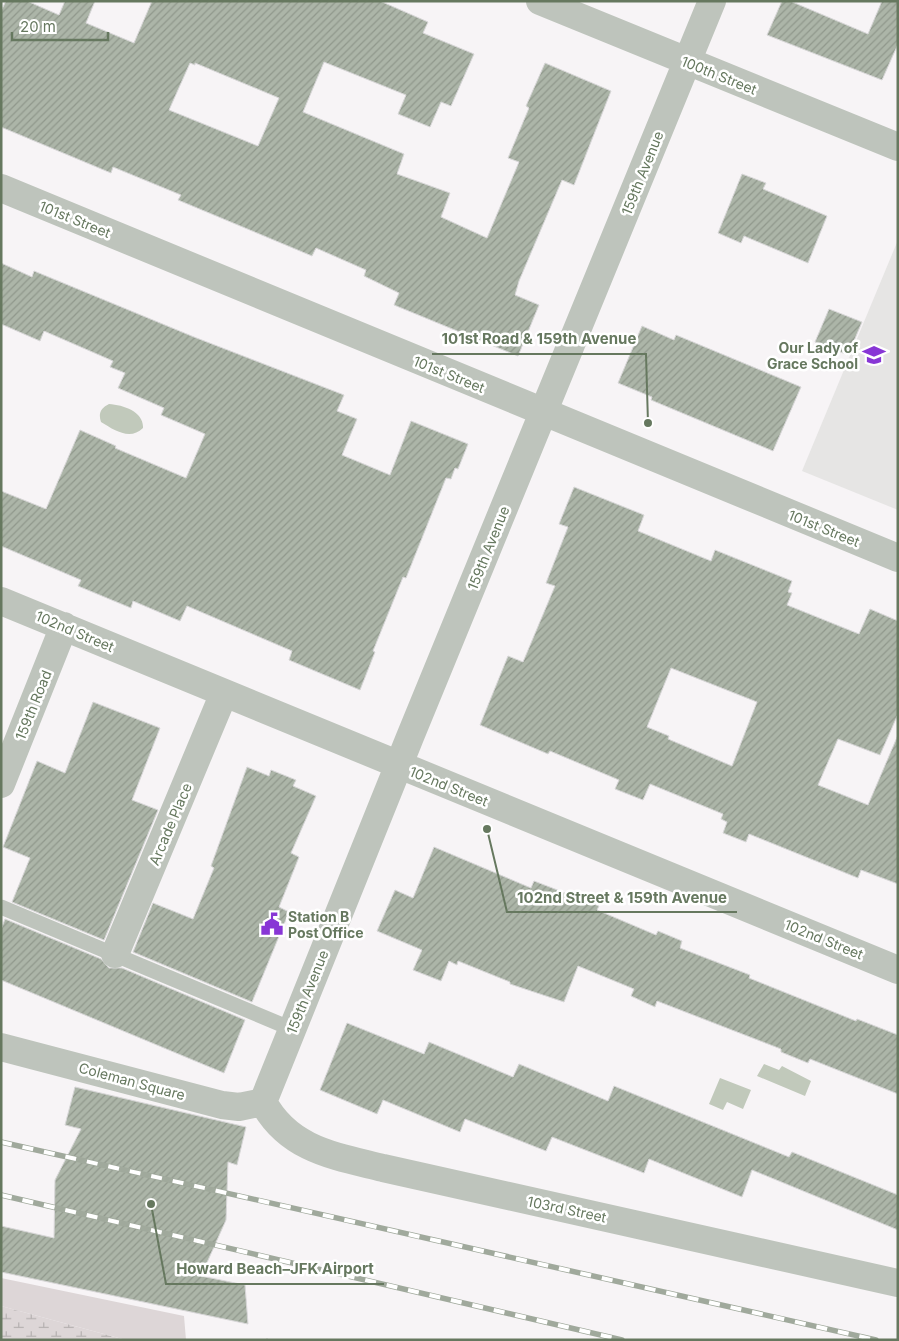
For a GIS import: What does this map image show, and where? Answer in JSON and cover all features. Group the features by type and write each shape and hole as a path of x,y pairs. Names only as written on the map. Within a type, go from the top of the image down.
{"street":[{"name":"100th Street","path":"540,1 898,147"},
{"name":"159th Avenue","path":"264,1098 398,765 712,1"},
{"name":"101st Street","path":"1,188 898,558"},
{"name":"102nd Street","path":"1,601 898,970"},
{"name":"159th Road","path":"1,784 64,626"},
{"name":"Arcade Place","path":"115,954 224,693"},
{"name":"Coleman Square","path":"1,1047 222,1105 239,1107 264,1098"},
{"name":"103rd Street","path":"264,1098 279,1125 293,1137 318,1152 898,1283"}],"lane":[{"path":"1,908 292,1029"}],"shaded area":[{"name":"Our Lady of Grace School","path":"898,240 898,510 802,471"},
{"path":"109,404 132,410 140,418 143,428 133,434 127,434 101,422 101,411"},
{"path":"764,1064 779,1070 782,1066 811,1081 805,1096 757,1076"},
{"path":"720,1078 751,1090 743,1109 727,1102 723,1110 709,1104"}],"green space":[{"path":"1,1278 184,1316 186,1340 126,1340 1,1306"},
{"path":"1,1306 126,1340 1,1340"}],"building":[{"path":"6,1 27,1 59,15 65,1 95,1 86,23 134,43 152,1 380,1 428,22 423,33 474,54 451,106 441,102 430,127 398,114 406,95 324,62 303,112 404,154 397,174 450,193 441,217 487,238 519,162 508,158 529,108 526,106 545,63 611,91 574,185 562,180 519,281 515,295 539,305 518,356 394,305 399,293 364,276 366,270 316,248 312,256 178,200 181,195 113,167 111,173 1,127 1,11","holes":["190,63 195,65 195,63 279,98 258,146 169,110"]},
{"path":"782,1 790,1 868,34 882,1 898,1 898,44 882,80 767,35"},
{"path":"742,174 766,183 763,189 827,216 808,263 744,236 741,243 718,233"},
{"path":"1,263 32,277 34,271 194,337 344,395 337,411 357,419 342,455 390,475 411,421 468,444 458,469 455,468 451,479 446,478 406,578 403,577 373,651 375,652 360,690 289,660 292,651 187,606 180,621 133,601 131,608 78,586 81,580 1,546 1,491 46,509 80,430 116,446 115,448 186,478 205,434 161,415 164,408 118,388 125,373 110,367 113,361 44,331 40,341 1,324"},
{"path":"829,309 862,322 848,355 815,342"},
{"path":"642,326 674,340 676,335 801,387 773,451 651,400 652,397 618,383"},
{"path":"574,487 644,515 638,531 711,561 715,550 792,581 788,592 792,593 787,605 859,634 870,609 898,621 898,714 880,755 838,739 818,785 868,805 898,735 898,884 861,870 858,878 749,834 746,842 723,833 727,822 721,819 723,814 650,784 643,800 615,789 619,780 550,751 548,754 480,725 508,656 523,662 555,586 546,583 568,527 559,524","holes":["671,668 757,702 732,766 668,739 669,736 647,727"]},
{"path":"93,702 160,728 132,800 158,810 104,940 12,902 30,858 3,847 37,761 65,773"},
{"path":"247,767 269,776 271,770 296,780 293,786 316,796 291,853 299,857 279,907 289,912 252,1002 133,952 153,903 193,919 214,868 211,866"},
{"path":"434,847 531,888 534,881 599,906 597,910 656,935 658,931 682,941 680,948 750,975 749,978 856,1021 857,1019 898,1035 898,1094 810,1059 808,1063 781,1052 781,1049 657,1001 655,1007 631,996 634,989 578,966 564,1002 510,984 510,982 458,961 457,965 449,961 441,981 413,970 422,950 377,931 395,890 413,898"},
{"path":"5,919 101,959 109,968 122,968 245,1020 224,1073 1,980 1,930"},
{"path":"347,1023 424,1054 429,1042 513,1077 519,1064 608,1101 614,1086 789,1157 792,1152 898,1195 898,1230 752,1170 742,1197 649,1159 644,1173 552,1137 546,1151 465,1119 460,1132 383,1100 377,1114 320,1090"},
{"path":"75,1087 246,1127 237,1165 228,1162 226,1220 201,1276 245,1285 248,1324 1,1272 1,1226 54,1238 55,1180 81,1129 65,1125"}],"railway":[{"path":"1,1142 876,1340"},
{"path":"1,1195 622,1340"}],"place":[{"name":"Our Lady of Grace School","path":"874,355"},
{"name":"101st Road & 159th Avenue","path":"648,423"},
{"name":"102nd Street & 159th Avenue","path":"487,829"},
{"name":"Station B Post Office","path":"272,924"},
{"name":"Howard Beach–JFK Airport","path":"151,1204"}]}
